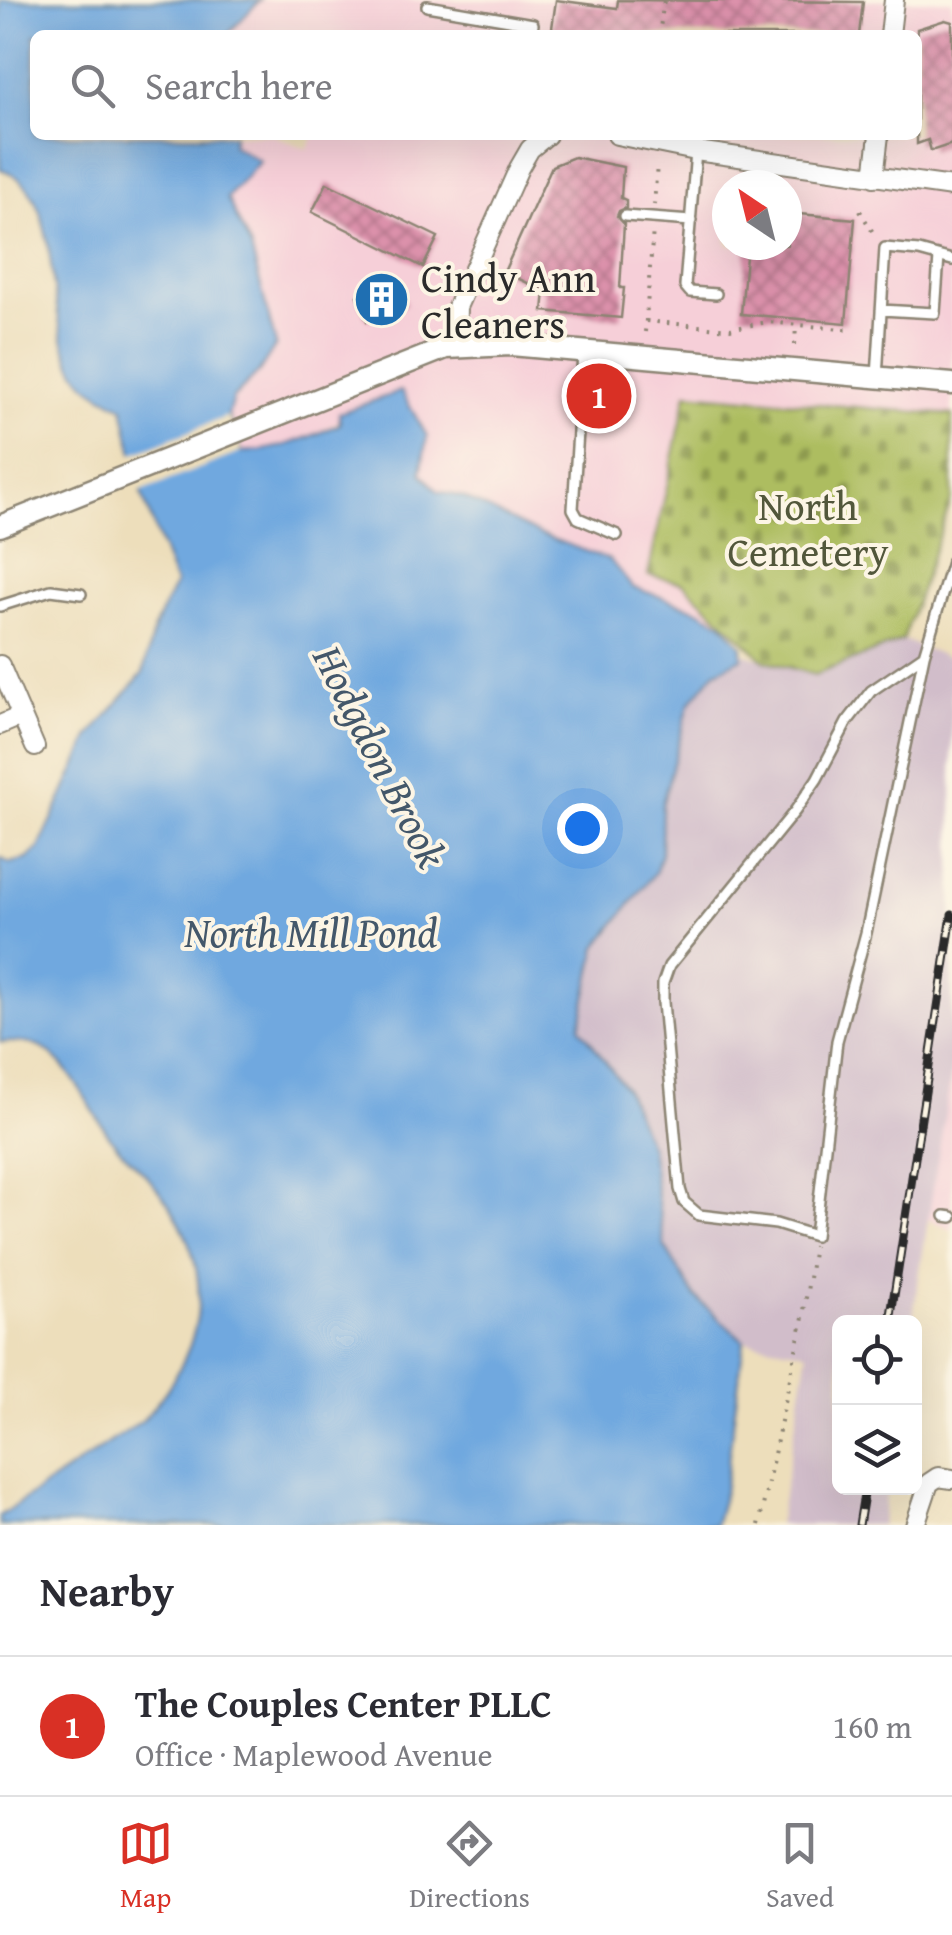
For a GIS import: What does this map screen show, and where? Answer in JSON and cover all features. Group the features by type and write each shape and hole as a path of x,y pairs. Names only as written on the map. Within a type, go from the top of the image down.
{"street":[{"path":"891,30 894,0"},
{"path":"642,140 952,187"},
{"path":"874,177 878,140"},
{"path":"456,347 457,307 528,142"},
{"path":"0,526 428,354 456,347 511,345 952,384"},
{"path":"0,665 35,747"},
{"path":"0,726 21,716"},
{"path":"915,1525 929,1483 938,1477 952,1478"}],"lane":[{"path":"427,6 533,24 532,30"},
{"path":"696,151 685,286 690,292 716,294"},
{"path":"625,216 691,221"},
{"path":"876,377 885,248 952,260"},
{"path":"881,310 934,313 939,256"},
{"path":"583,351 573,509 578,518 618,534"},
{"path":"924,655 885,680 859,704 796,811 676,958 664,983 669,1076 684,1202 699,1215 776,1224 815,1236 837,1041 866,933 924,655 952,562"},
{"path":"0,606 52,590 81,594"}],"path":[{"path":"660,30 664,0"},
{"path":"645,332 657,164"},
{"path":"860,211 874,234"},
{"path":"646,321 730,329 754,322 852,330"},
{"path":"795,345 796,324"},
{"path":"730,329 730,339"},
{"path":"759,1525 803,1317 815,1236"}],"shaded area":[{"path":"260,0 952,0 952,498 903,640 764,660 722,623 698,610 632,587 610,559 541,535 463,497 438,491 421,473 426,436 401,392 299,441 242,452 228,415 233,397 259,372 227,198 259,162 231,145 232,140 284,140 307,149 312,140 922,140 922,30 232,30"},
{"path":"903,640 952,659 952,1068 913,1315 832,1315 832,1495 886,1495 881,1525 778,1525 808,1352 744,1341 694,1296 664,1244 650,1147 626,1089 580,1028 596,947 656,870 661,853 662,805 689,704 715,672 736,662 743,653 815,675"},
{"path":"952,1068 952,1230 927,1219"}],"green space":[{"name":"North Cemetery","path":"687,393 952,415 952,498 903,640 815,675 764,660 683,583 648,575"}],"water":[{"name":"North Mill Pond","path":"0,0 260,0 232,30 30,30 30,140 233,140 232,145 260,161 227,198 251,248 276,345 259,372 233,398 228,415 242,452 304,439 340,424 339,413 401,391 427,436 421,473 438,491 463,497 541,535 610,560 632,587 698,610 722,623 742,646 742,658 715,672 689,704 662,805 661,853 656,871 597,947 580,1027 626,1089 650,1147 664,1245 694,1296 744,1341 724,1493 715,1525 0,1525 0,1516 143,1420 183,1361 199,1301 197,1271 188,1241 172,1210 113,1141 67,1071 44,1049 27,1043 0,1042 0,858 10,863 27,859 39,848 90,736 143,673 154,628 175,584 141,492 123,407 88,386 70,360 36,203 22,182 0,169"}],"pier":[{"path":"228,416 242,452 139,492 127,456"}],"building":[{"path":"556,0 617,8 618,0 863,2 860,30 552,30"},
{"path":"945,20 952,22 952,144 931,151 928,140 917,144 917,140 922,140 922,30 917,29"},
{"path":"574,157 623,167 621,198 626,200 626,208 617,216 624,224 621,318 543,311 545,291 504,272 552,166"},
{"path":"327,183 438,237 423,267 312,212"},
{"path":"802,214 855,219 846,323 741,314 746,260 802,260"},
{"name":"Cindy Ann Cleaners","path":"397,279 407,304 367,321 357,296"}],"railway":[{"path":"891,1315 952,915"},
{"path":"859,1525 864,1495"}],"place":[{"name":"Cindy Ann Cleaners","path":"382,300"},
{"name":"The Couples Center PLLC","path":"599,396"}],"water label":[{"name":"Hodgdon Brook","path":"381,756"}]}
